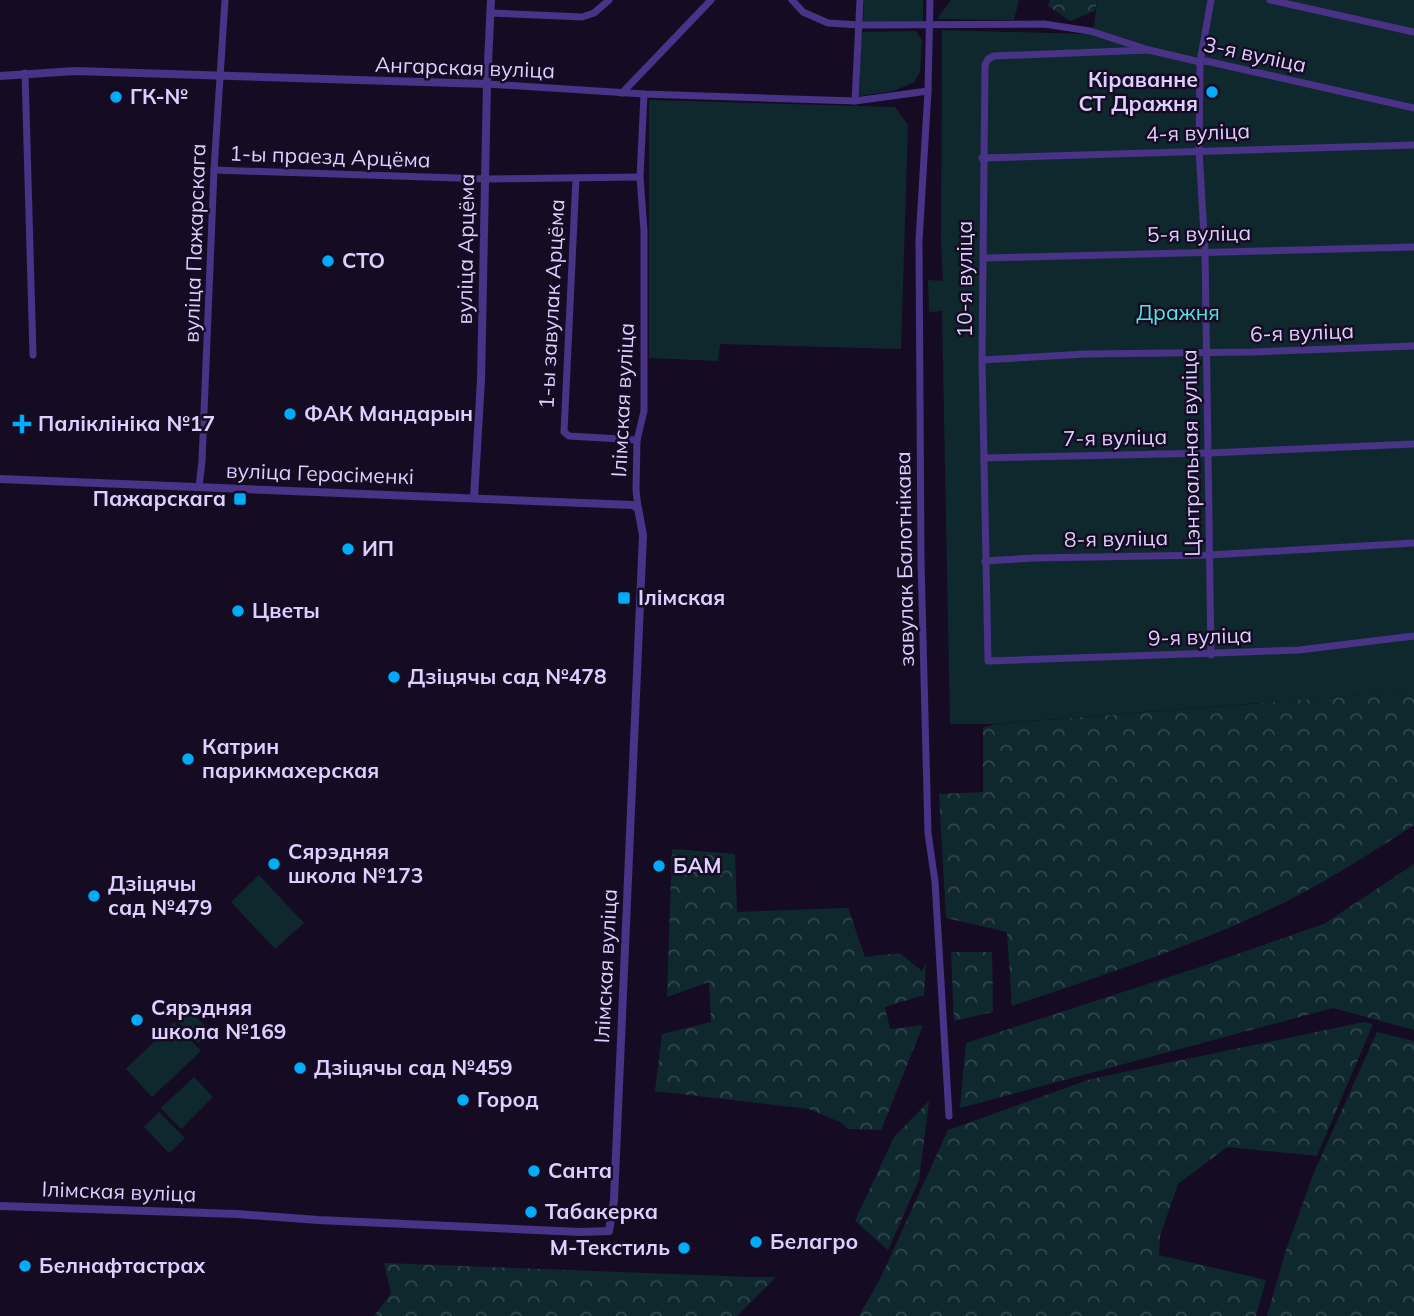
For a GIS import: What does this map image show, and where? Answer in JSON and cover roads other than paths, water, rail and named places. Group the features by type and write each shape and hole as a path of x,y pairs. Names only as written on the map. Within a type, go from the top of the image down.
{"street":[{"name":"вуліца Пажарскага","path":"199,486 207,377 214,170 225,0"},
{"name":"вуліца Арцёма","path":"474,498 481,380 491,0"},
{"path":"490,13 582,17 594,13 609,0"},
{"path":"622,93 711,0"},
{"name":"3-я вуліца","path":"792,0 803,12 828,23 1044,24 1090,32 1200,62 1206,61 1414,108"},
{"path":"855,101 860,0"},
{"name":"завулак Балотнікава","path":"930,0 928,91 919,241 921,561 928,833 936,882 949,1116"},
{"name":"Цэнтральная вуліца","path":"1211,0 1200,62 1199,150 1205,251 1211,654"},
{"path":"1270,0 1414,32"},
{"name":"10-я вуліца","path":"988,662 982,360 984,74 988,59 994,56 1149,50"},
{"name":"Ангарская вуліца","path":"0,76 75,71 487,84 643,94 855,101 928,91"},
{"path":"25,73 33,355"},
{"name":"Ілімская вуліца","path":"0,1206 608,1231 614,1200 631,770 641,618 643,535 636,490 637,440 644,411 645,231 640,177 643,94"},
{"name":"4-я вуліца","path":"982,159 1414,145"},
{"name":"1-ы праезд Арцёма","path":"214,170 486,179"},
{"name":"1-ы завулак Арцёма","path":"486,179 640,177"},
{"name":"1-ы завулак Арцёма","path":"576,178 564,432 569,436 637,440"},
{"name":"5-я вуліца","path":"984,258 1414,247"},
{"name":"6-я вуліца","path":"982,360 1086,354 1414,346"},
{"name":"7-я вуліца","path":"984,458 1209,453 1414,444"},
{"name":"вуліца Герасіменкі","path":"0,479 632,505 638,508"},
{"name":"8-я вуліца","path":"985,561 1046,557 1210,555 1414,543"},
{"name":"9-я вуліца","path":"988,662 1299,650 1414,636"}],"place":[{"name":"Кіраванне СТ Дражня","path":"1212,92"},
{"name":"ГК-№","path":"116,97"},
{"name":"СТО","path":"328,261"},
{"name":"ФАК Мандарын","path":"290,414"},
{"name":"Паліклініка №17","path":"22,424"},
{"name":"Пажарскага","path":"240,499"},
{"name":"ИП","path":"348,549"},
{"name":"Ілімская","path":"624,598"},
{"name":"Цветы","path":"238,611"},
{"name":"Дзіцячы сад №478","path":"394,677"},
{"name":"Катрин парикмахерская","path":"188,759"},
{"name":"Сярэдняя школа №173","path":"274,864"},
{"name":"БАМ","path":"659,866"},
{"name":"Дзіцячы сад №479","path":"94,896"},
{"name":"Сярэдняя школа №169","path":"137,1020"},
{"name":"Дзіцячы сад №459","path":"300,1068"},
{"name":"Город","path":"463,1100"},
{"name":"Санта","path":"534,1171"},
{"name":"Табакерка","path":"531,1212"},
{"name":"Белагро","path":"756,1242"},
{"name":"М-Текстиль","path":"684,1248"},
{"name":"Белнафтастрах","path":"25,1266"}],"park label":[{"name":"Дражня","path":"1178,313"}]}
